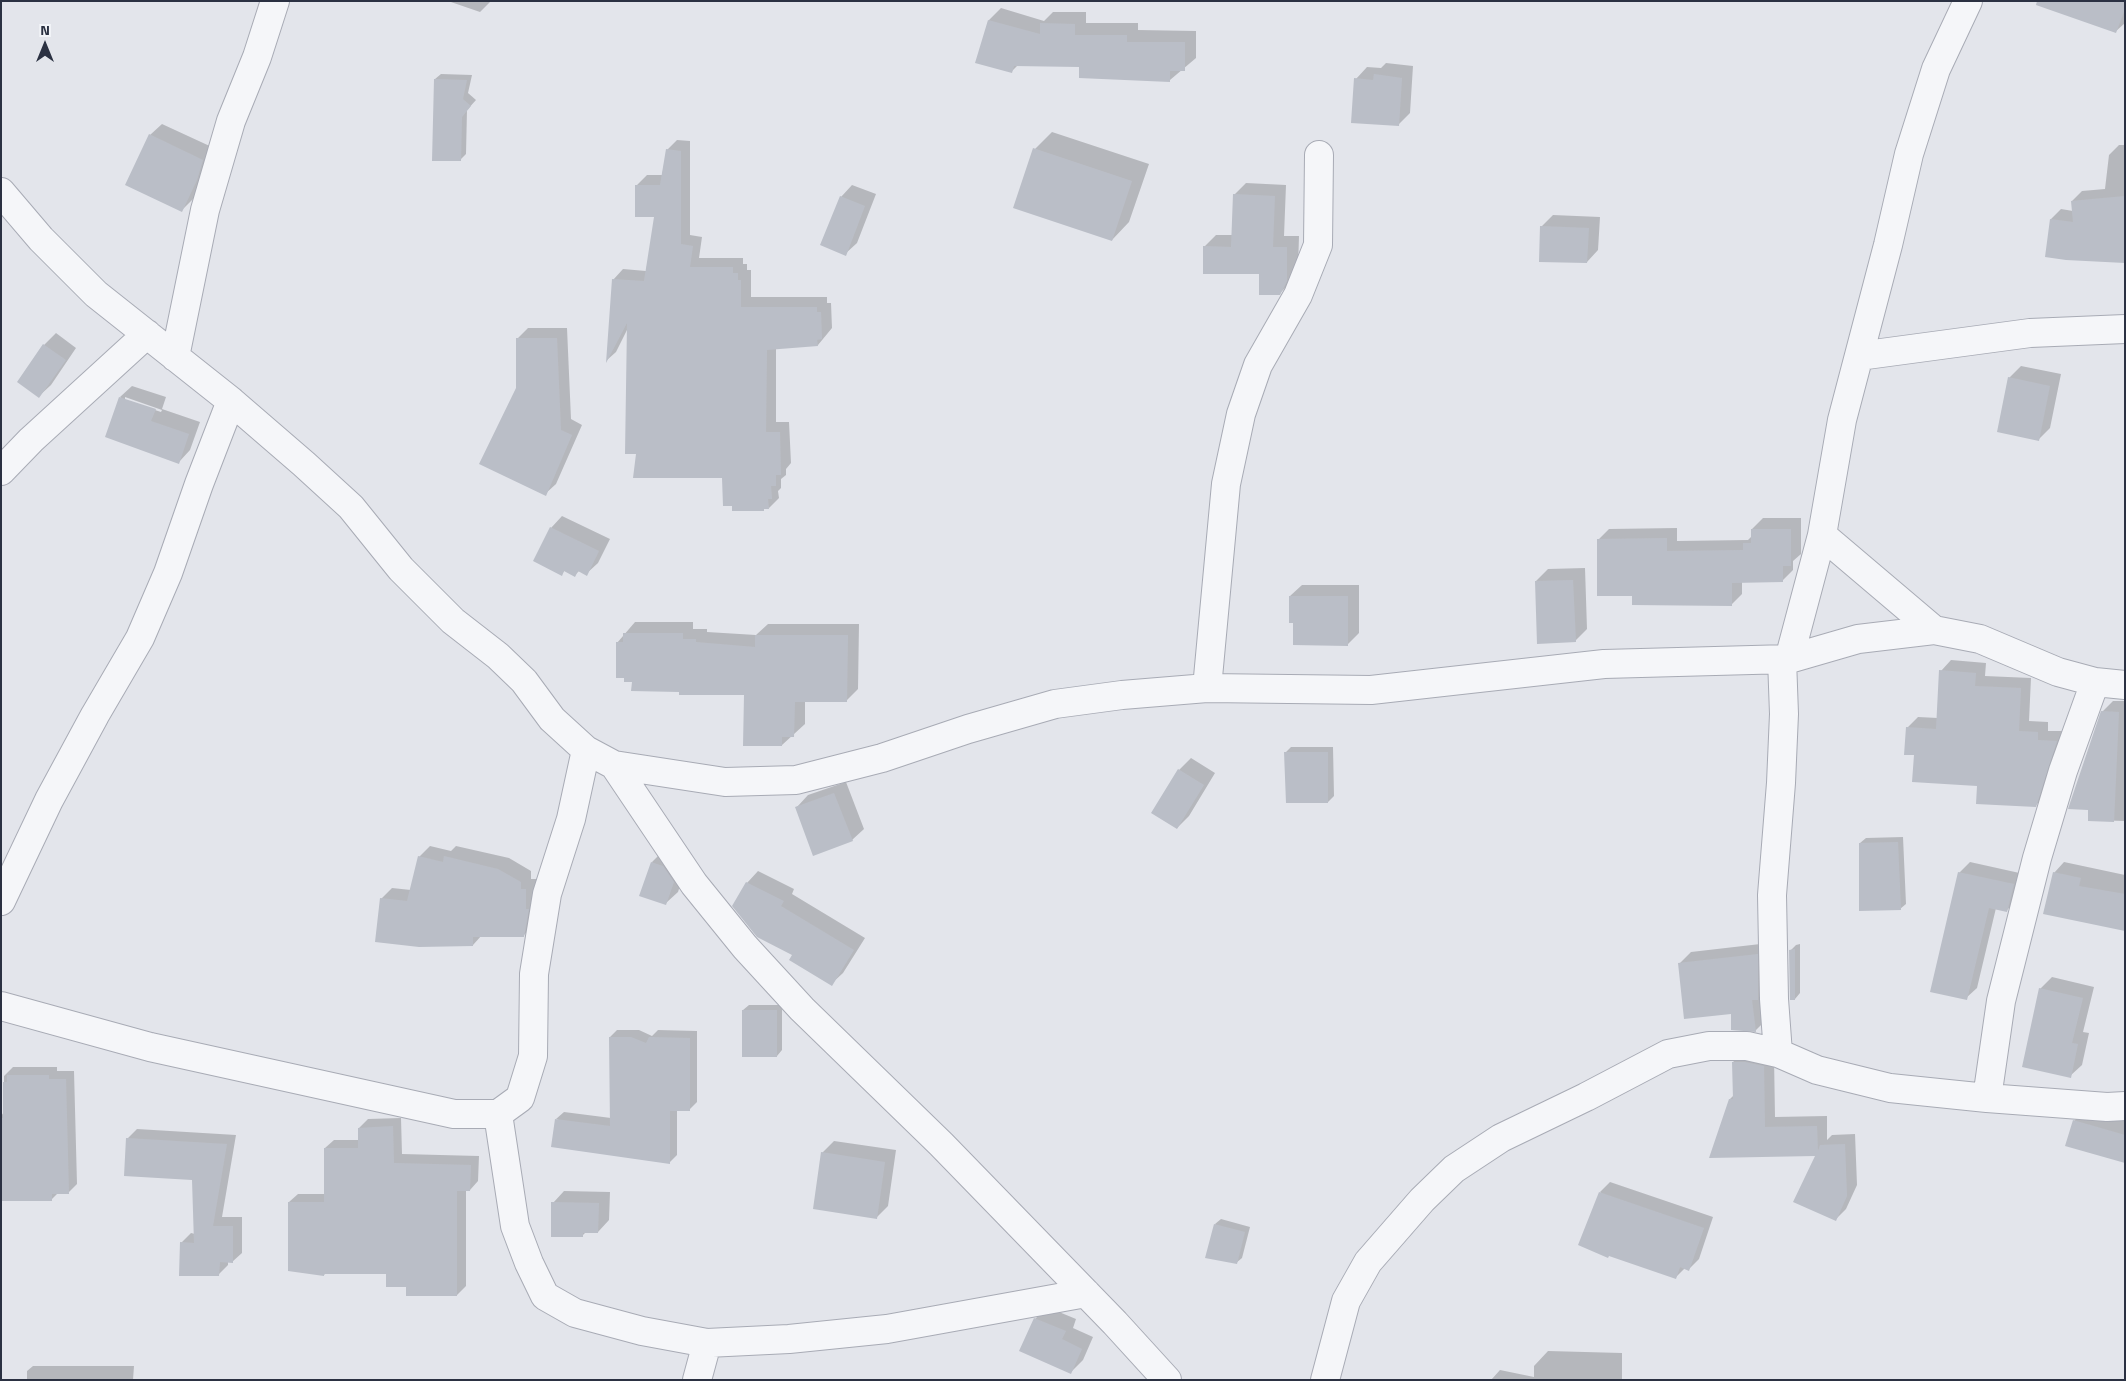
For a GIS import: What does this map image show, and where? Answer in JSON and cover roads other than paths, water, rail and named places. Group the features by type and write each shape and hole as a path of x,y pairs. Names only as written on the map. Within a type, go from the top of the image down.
{"street":[{"path":"175,357 205,210 231,121 257,57 276,1"},
{"path":"1778,1053 1774,999 1772,895 1781,783 1786,659 1822,536 1842,420 1888,245 1909,154 1936,70 1968,1"},
{"path":"1207,688 1226,484 1241,414 1258,365 1298,295 1318,245 1319,155"},
{"path":"1,192 41,239 96,294 231,401 304,464 350,507 401,569 453,621 498,656 524,681 552,719 586,750 614,765 725,782 796,780 882,758 968,729 1055,704 1207,688 1371,690 1604,664 1786,659 1858,639 1934,630 1980,639 2058,672 2095,682 2125,685"},
{"path":"1859,356 2030,333 2125,329"},
{"path":"1,471 31,440 147,334"},
{"path":"1,901 49,800 95,715 140,638 168,573 199,484 231,401"},
{"path":"1822,536 1934,630"},
{"path":"1987,1098 2001,1001 2038,858 2063,770 2095,682"},
{"path":"1,1006 150,1047 454,1114 498,1114 520,1098 533,1056 534,974 547,894 571,819 586,750"},
{"path":"614,765 694,884 744,947 802,1008 941,1144 1167,1380"},
{"path":"1325,1380 1346,1301 1368,1262 1422,1200 1454,1169 1501,1138 1586,1097 1668,1054 1709,1046 1747,1046 1778,1053 1817,1070 1890,1088 1987,1098 2108,1107 2125,1106"},
{"path":"498,1114 515,1226 529,1263 545,1296 575,1313 642,1331 707,1343 790,1339 887,1329 1086,1294"},
{"path":"697,1380 707,1343"}]}
